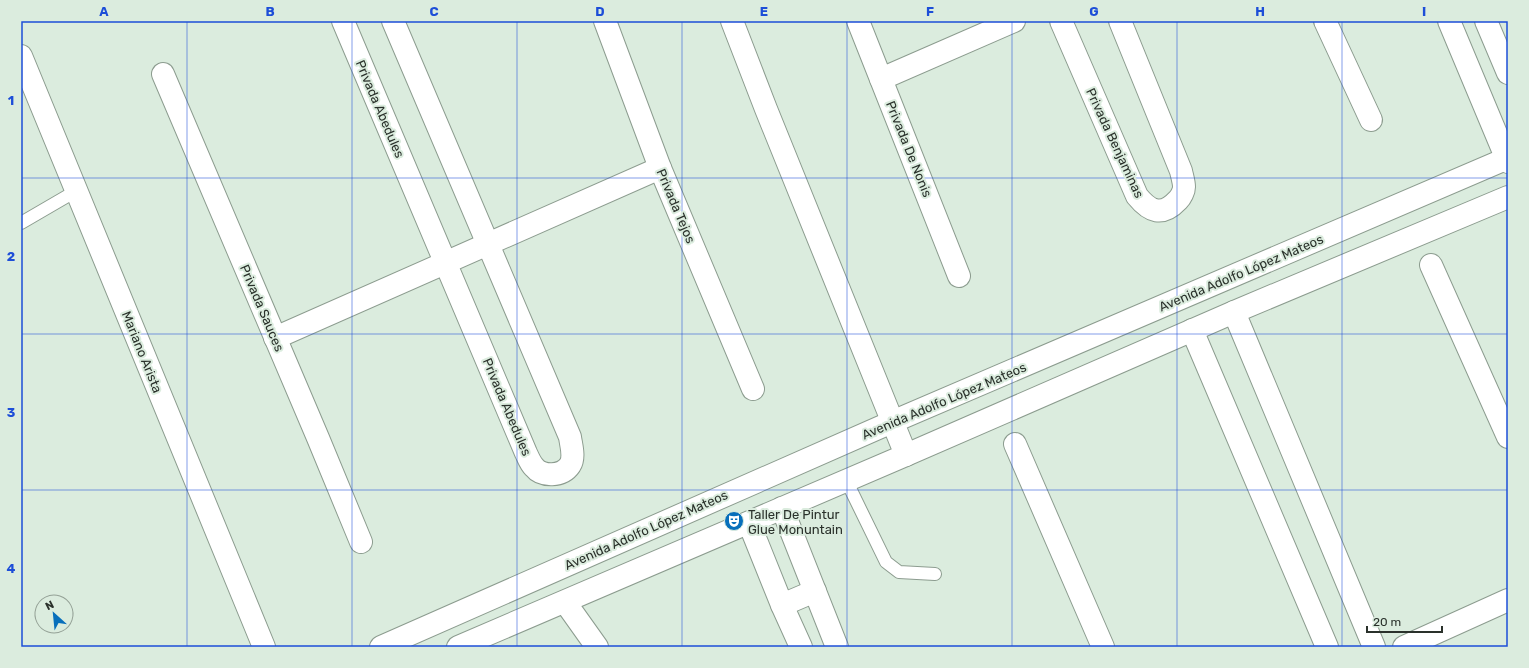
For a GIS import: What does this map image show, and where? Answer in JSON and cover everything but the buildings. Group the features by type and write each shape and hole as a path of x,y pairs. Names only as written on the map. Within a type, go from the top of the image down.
{"street":[{"name":"Privada Abedules","path":"343,21 526,453 534,467 542,473 554,475 562,472 570,465 572,454 570,437 393,21"},
{"name":"Privada Tejos","path":"605,21 660,168 752,389"},
{"path":"732,21 906,455"},
{"name":"Privada De Nonis","path":"858,21 959,276"},
{"path":"881,79 1014,21"},
{"name":"Privada Benjaminas","path":"1061,21 1137,196 1146,206 1155,210 1165,211 1173,206 1180,198 1184,188 1181,171 1120,21"},
{"path":"1325,21 1371,120"},
{"path":"1449,21 1508,160"},
{"path":"1486,21 1508,73"},
{"name":"Mariano Arista","path":"21,56 264,647"},
{"name":"Privada Sauces","path":"163,74 361,542"},
{"name":"Avenida Adolfo López Mateos","path":"381,647 892,422 1508,160"},
{"path":"275,338 660,168"},
{"path":"458,647 480,642 565,602 1192,330 1508,197"},
{"path":"1431,266 1508,437"},
{"path":"1234,312 1374,647"},
{"path":"1192,330 1327,647"},
{"path":"1015,444 1103,647"},
{"path":"782,508 837,647"},
{"path":"749,522 782,605 801,647"},
{"path":"782,605 815,591"},
{"path":"1404,647 1508,600"},
{"path":"565,602 597,647"}],"lane":[{"path":"21,223 76,191"},
{"path":"846,480 886,562 899,572 935,574"}],"place":[{"name":"Taller De Pintur Glue Monuntain","path":"734,521"}]}
